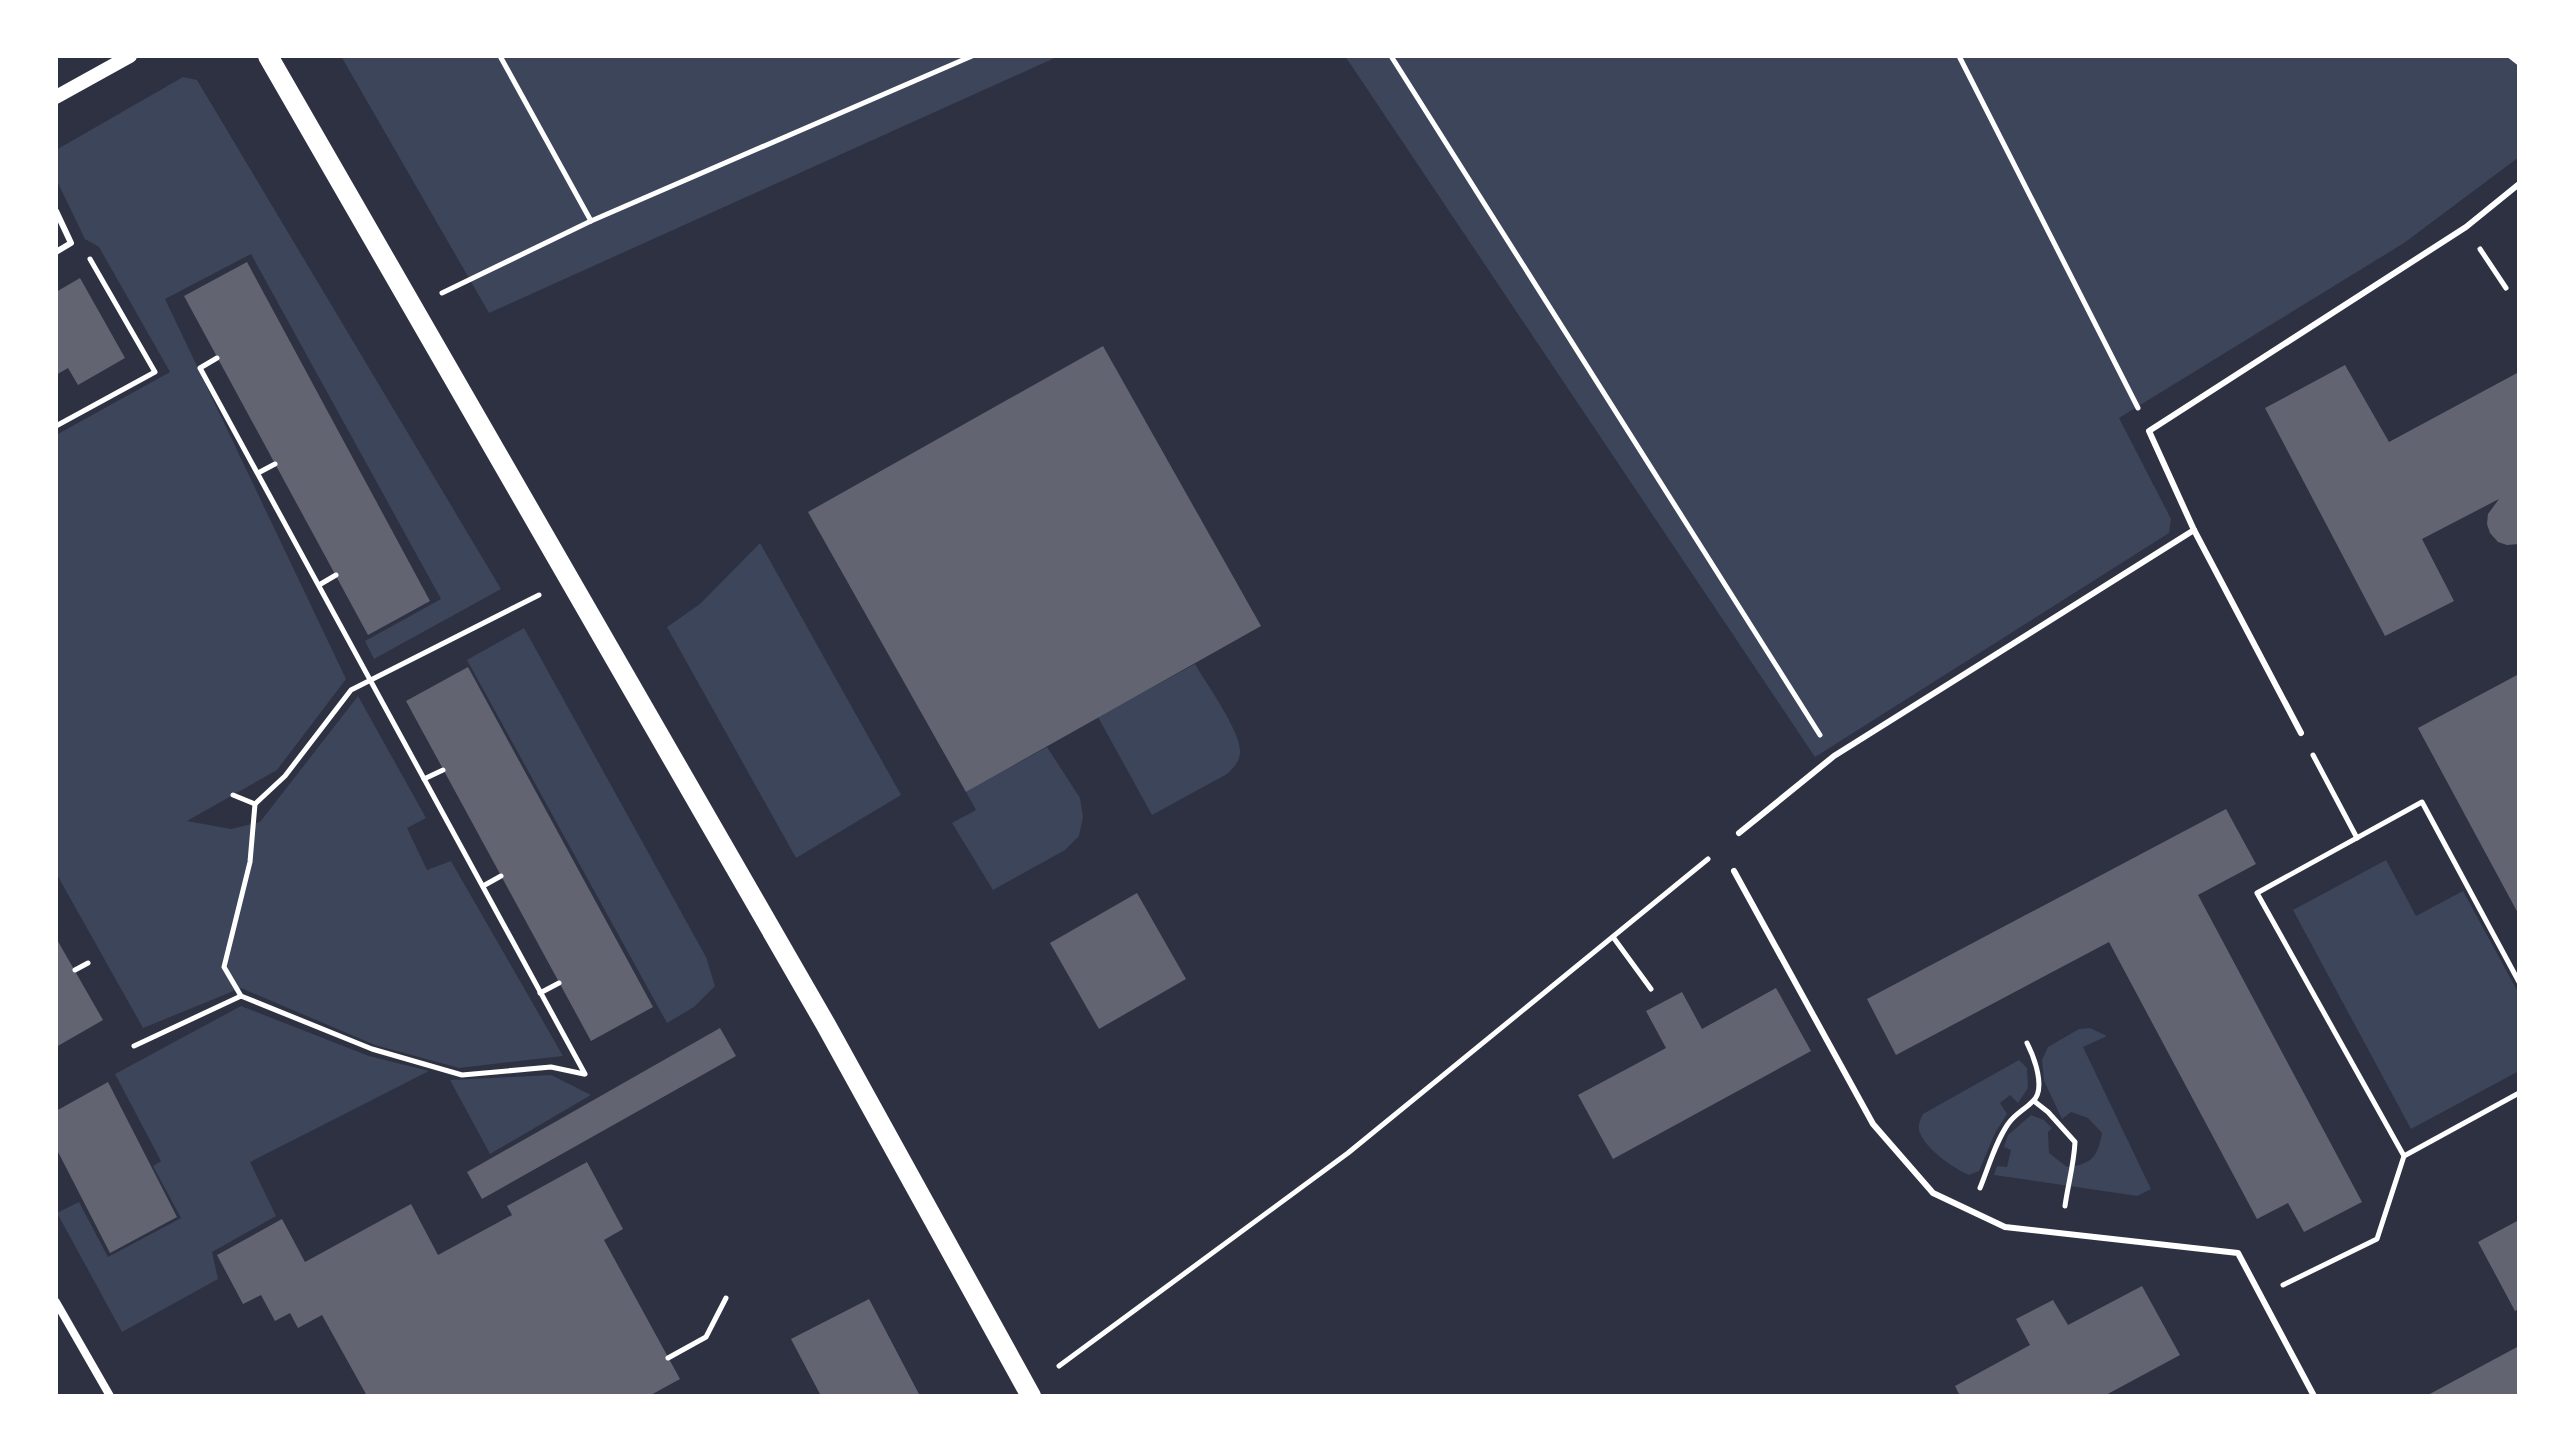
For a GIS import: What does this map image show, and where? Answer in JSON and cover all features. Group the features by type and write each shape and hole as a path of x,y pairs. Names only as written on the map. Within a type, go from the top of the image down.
{"main road":[{"path":"268,56 826,1025 1031,1396"}],"street":[{"path":"56,97 130,56"},
{"path":"56,1302 110,1396"}],"lane":[{"path":"2301,733 2194,530 2149,431 2466,227 2519,184"},
{"path":"56,211 71,243 56,252"},
{"path":"1739,833 1834,756 2194,530"},
{"path":"1734,871 1873,1124 1933,1193 2005,1227 2238,1253 2314,1396"}],"path":[{"path":"500,56 591,221"},
{"path":"413,308 591,221 972,56"},
{"path":"1391,56 1834,756"},
{"path":"1959,56 2149,431"},
{"path":"2510,56 2519,63"},
{"path":"2466,227 2506,288"},
{"path":"56,426 155,372 87,254 71,243"},
{"path":"217,358 200,368 258,473 370,680 483,886 540,993 585,1074 551,1067 462,1075 372,1049 241,996 224,967 250,862 255,804 285,776 351,690 370,680 570,580"},
{"path":"258,473 275,464"},
{"path":"319,585 336,575"},
{"path":"2301,733 2357,838"},
{"path":"424,779 443,770"},
{"path":"233,795 255,804"},
{"path":"2404,1156 2257,893 2422,802 2519,982"},
{"path":"1059,1366 1348,1153 1739,833"},
{"path":"483,886 501,876"},
{"path":"1613,937 1651,989"},
{"path":"75,970 88,963"},
{"path":"540,993 559,983"},
{"path":"134,1046 241,996"},
{"path":"1970,1211 2010,1121 2038,1094 2034,1057 2027,1043"},
{"path":"2261,1295 2377,1239 2404,1156 2519,1093"},
{"path":"2034,1101 2075,1142 2074,1166 2067,1186 2061,1233"},
{"path":"668,1358 706,1337 726,1298"}],"shaded area":[{"path":"341,56 1059,56 489,313"},
{"path":"1345,56 2519,56 2519,157 2404,243 2119,418 2171,519 2169,533 1815,757"},
{"path":"183,77 197,80 501,589 374,659 365,641 441,599 251,254 165,299 346,679 277,770 187,821 231,829 260,822 358,696 426,818 407,828 427,870 451,861 563,1056 459,1068 375,1045 241,988 143,1028 56,873 56,435 170,372 99,247 85,239 56,179 56,150"},
{"path":"760,543 901,795 796,858 667,627 700,604"},
{"path":"524,628 706,957 715,986 694,1007 667,1023 467,660"},
{"path":"1195,664 1230,721 1239,744 1239,757 1227,774 1152,815 1098,717"},
{"path":"1047,747 1080,798 1083,817 1079,836 1065,850 993,890 952,823 976,810 966,792"},
{"path":"2386,860 2416,916 2463,891 2519,994 2519,1071 2411,1129 2293,910"},
{"path":"241,1006 369,1056 429,1071 250,1162 276,1216 212,1252 218,1279 122,1332 57,1213 79,1202 108,1257 181,1218 153,1166 161,1161 115,1074"},
{"path":"2090,1028 2107,1036 2083,1047 2151,1189 2137,1196 1994,1175 1997,1166 2007,1167 2011,1150 2004,1147 2008,1135 2031,1115 2044,1120 2052,1128 2048,1132 2049,1153 2067,1167 2088,1162 2095,1154 2102,1133 2088,1118 2071,1112 2062,1119 2044,1081 2042,1060 2048,1047 2079,1029"},
{"path":"2019,1060 2027,1068 2028,1088 2018,1103 2010,1095 2000,1103 2007,1114 1979,1171 1969,1175 1948,1163 1923,1139 1919,1125 1923,1114"},
{"path":"551,1075 591,1095 490,1154 450,1080"}],"building":[{"path":"247,262 430,601 368,635 184,296"},
{"path":"80,278 125,358 78,385 68,368 56,375 56,292"},
{"path":"1103,346 1261,626 966,792 808,512"},
{"path":"2345,365 2389,442 2519,372 2519,544 2498,542 2490,533 2488,514 2499,499 2422,539 2454,601 2385,636 2265,408"},
{"path":"468,667 653,1007 591,1041 406,701"},
{"path":"2519,674 2519,915 2418,728"},
{"path":"2226,809 2256,864 2198,895 2362,1202 2304,1232 2288,1203 2257,1219 2109,942 1896,1055 1867,999"},
{"path":"1137,893 1186,979 1099,1029 1050,943"},
{"path":"56,938 103,1020 56,1047"},
{"path":"1776,988 1811,1051 1613,1159 1578,1095 1666,1048 1646,1011 1682,992 1702,1029"},
{"path":"720,1028 736,1056 482,1199 467,1172"},
{"path":"108,1082 177,1217 110,1253 56,1148 56,1111"},
{"path":"587,1162 623,1229 604,1240 680,1379 649,1396 367,1396 322,1315 298,1328 290,1313 275,1321 261,1295 243,1304 217,1255 282,1219 305,1262 411,1204 438,1255 512,1215 507,1206"},
{"path":"2519,1220 2519,1309 2515,1311 2478,1242"},
{"path":"2142,1286 2180,1355 2104,1396 1960,1396 1955,1386 2030,1345 2016,1319 2053,1300 2068,1325"},
{"path":"869,1299 920,1396 821,1396 791,1339"},
{"path":"2519,1346 2519,1396 2426,1396"}]}
